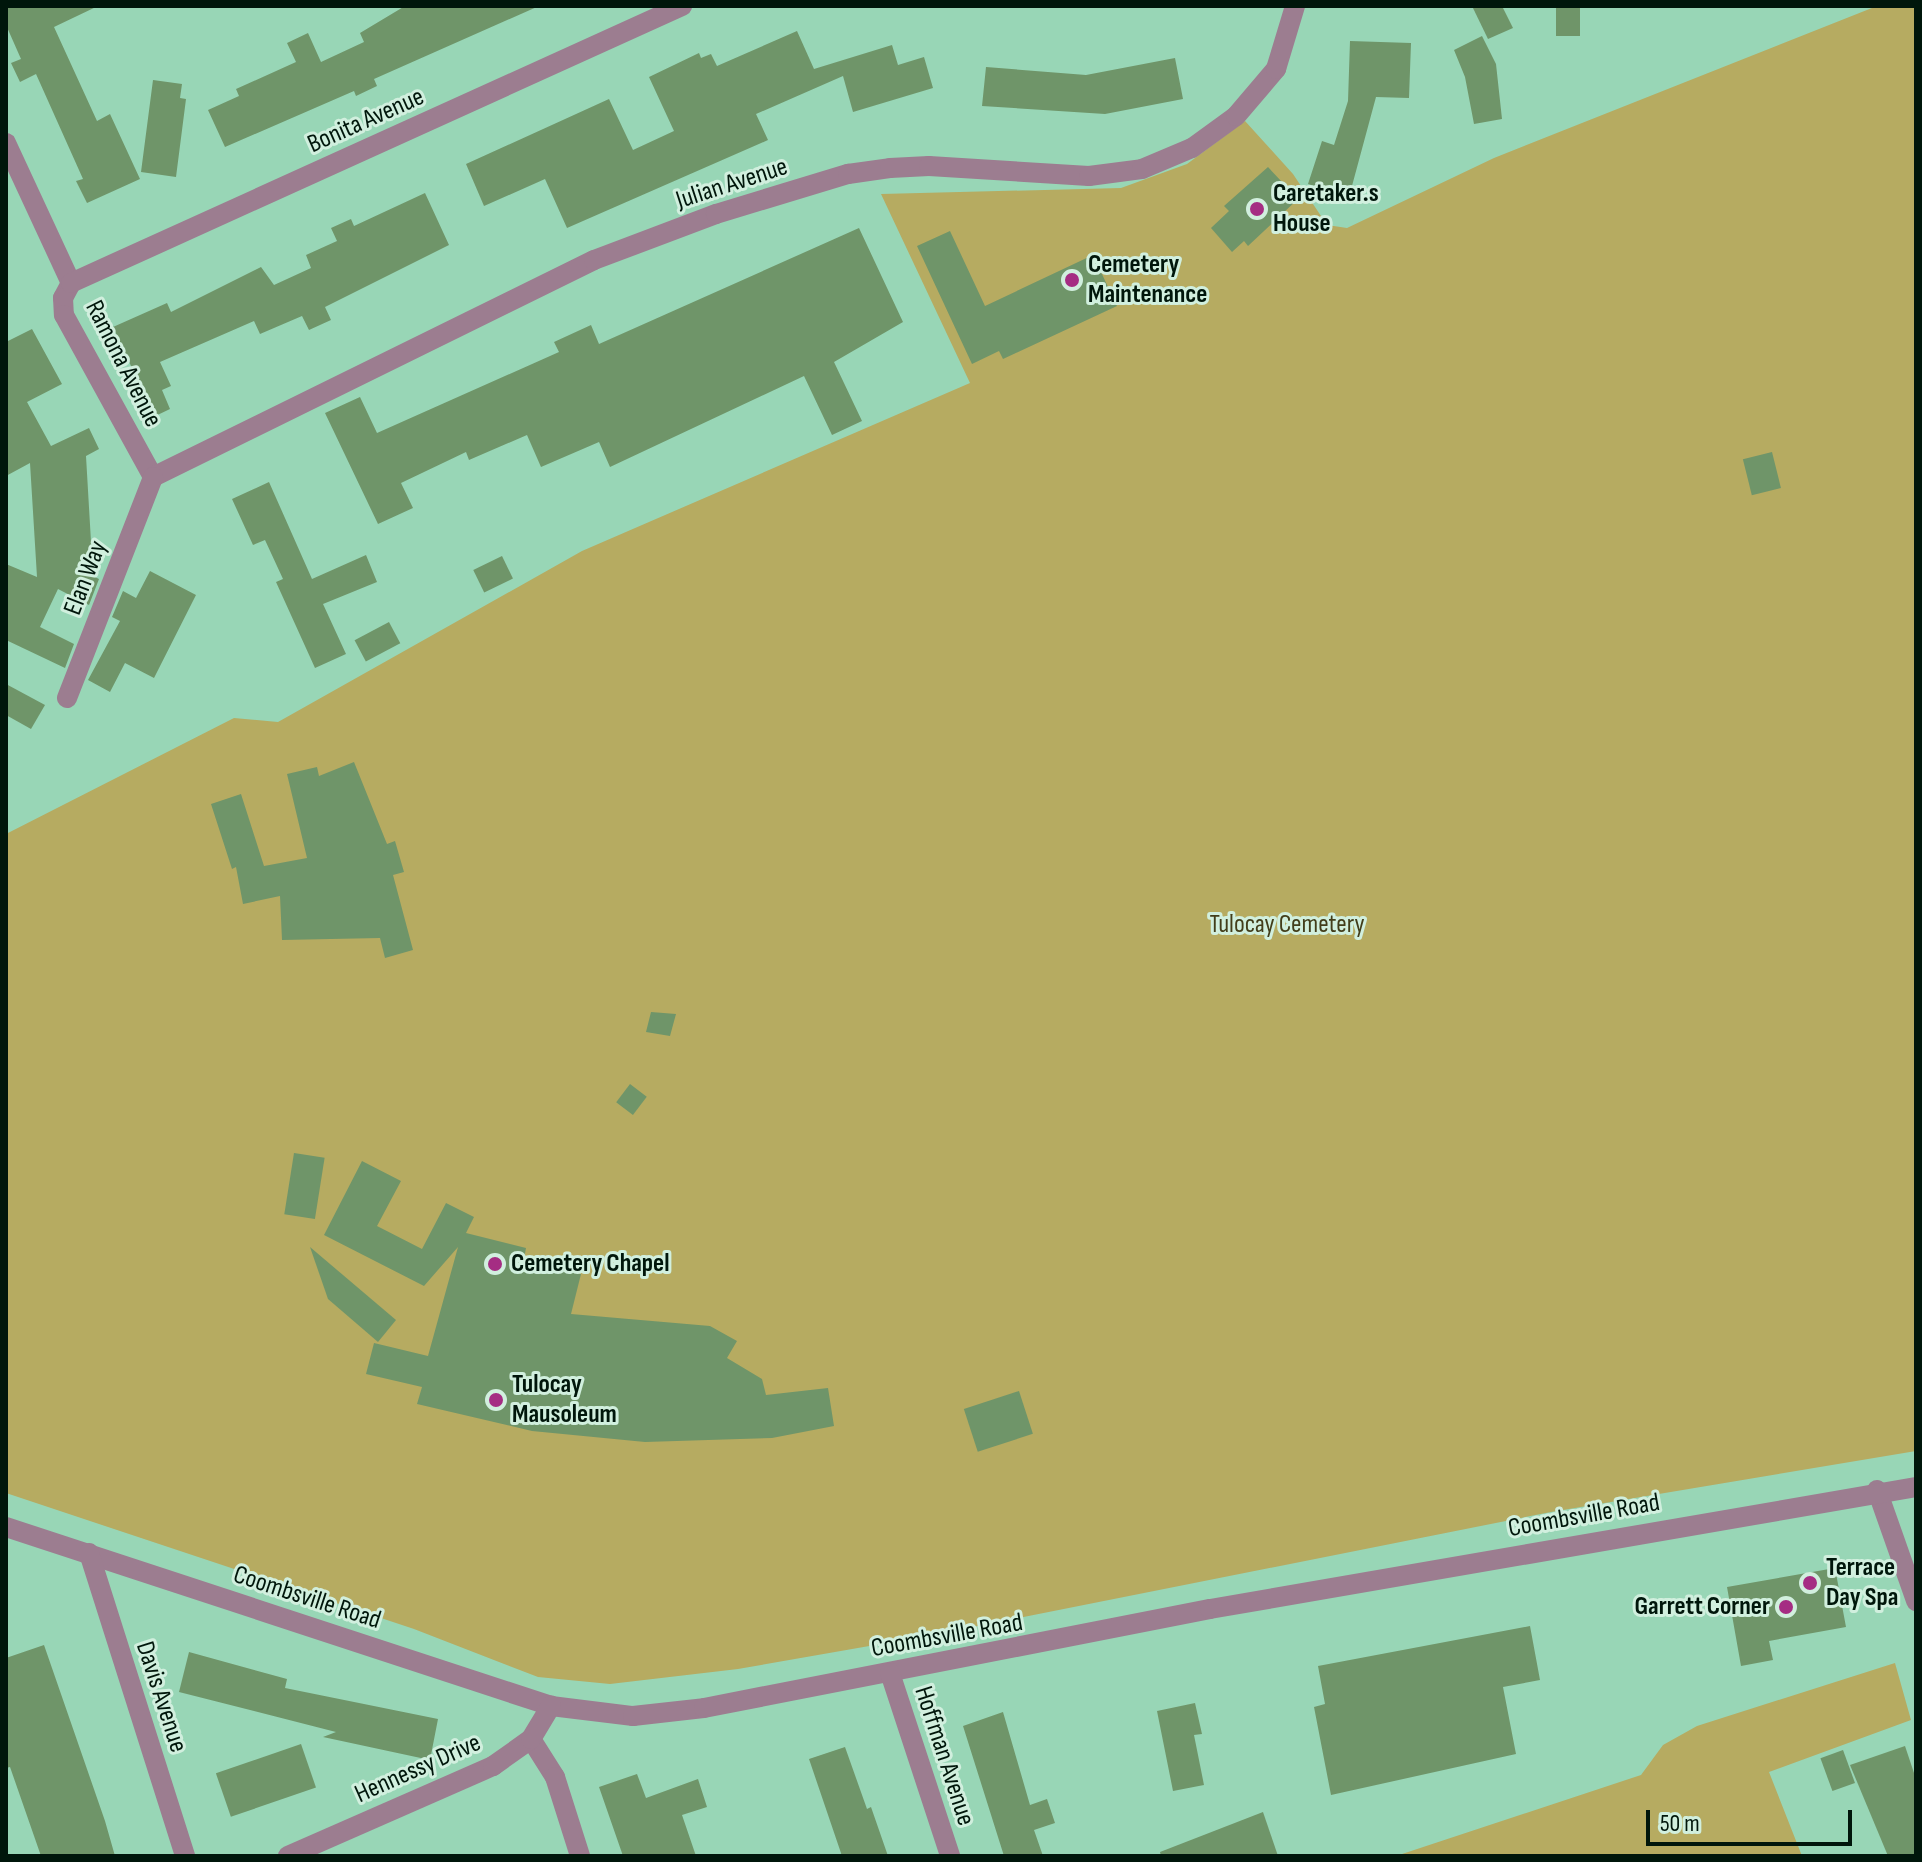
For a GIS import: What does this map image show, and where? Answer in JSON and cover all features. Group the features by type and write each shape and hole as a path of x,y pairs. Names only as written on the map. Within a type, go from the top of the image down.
{"street":[{"name":"Bonita Avenue","path":"71,283 682,6"},
{"name":"Julian Avenue","path":"153,477 594,260 731,210 848,174 890,168 929,166 1089,176 1142,169 1192,148 1236,116 1276,69 1295,6"},
{"name":"Ramona Avenue","path":"6,143 71,283 63,298 64,315 153,477"},
{"name":"Elan Way","path":"67,698 153,477"},
{"name":"Coombsville Road","path":"6,1527 551,1706 633,1716 704,1708 1210,1609 1877,1490 1916,1487"},
{"path":"1877,1490 1916,1601"},
{"name":"Davis Avenue","path":"89,1553 185,1856"},
{"name":"Hoffman Avenue","path":"890,1673 950,1856"},
{"name":"Hennessy Drive","path":"288,1856 493,1766 531,1739 551,1706"},
{"path":"531,1739 555,1777 580,1856"}],"green space":[{"name":"Tulocay Cemetery","path":"1877,6 1916,6 1916,1451 1551,1512 938,1634 738,1669 610,1684 538,1677 414,1629 6,1493 6,834 234,718 278,722 582,551 970,383 881,194 1121,188 1187,164 1245,121 1293,174 1327,225 1347,228 1494,158"},
{"path":"1895,1663 1911,1720 1769,1772 1802,1856 1396,1856 1641,1775 1663,1745 1697,1726"}],"building":[{"path":"6,6 98,6 54,27 97,121 110,114 140,179 87,203 76,181 83,179 36,74 20,82 11,63 21,59 6,25"},
{"path":"405,6 539,6 374,79 377,86 356,96 354,91 225,147 208,110 239,96 236,89 296,62 287,43 308,33 321,62 364,42 360,33"},
{"path":"1472,6 1502,6 1513,28 1488,39"},
{"path":"1556,6 1580,6 1580,36 1556,36"},
{"path":"797,31 814,69 892,45 898,65 924,57 933,88 853,112 843,76 756,114 768,140 567,228 545,179 484,206 466,164 609,99 633,150 674,131 649,77 699,53 701,58 711,54 717,66"},
{"path":"1482,36 1496,64 1502,119 1474,124 1465,77 1454,50"},
{"path":"1350,41 1411,43 1409,98 1376,97 1349,197 1308,184 1322,141 1334,145 1348,101"},
{"path":"1175,58 1183,99 1105,114 982,106 986,67 1086,75"},
{"path":"153,80 182,84 180,98 186,99 176,177 141,172"},
{"name":"Caretaker.s House","path":"1268,167 1298,199 1248,246 1244,241 1232,252 1211,228 1229,211 1224,206"},
{"path":"425,193 449,245 325,307 331,320 309,330 302,316 260,334 254,321 160,362 171,386 162,390 170,409 147,420 136,395 143,392 113,327 167,303 171,312 261,267 274,285 311,268 306,255 337,241 331,228 351,219 354,226"},
{"path":"859,228 903,322 834,362 862,421 832,435 804,376 610,467 599,442 541,467 527,435 469,460 466,452 401,483 413,508 378,524 325,413 360,397 377,433 559,352 554,342 591,325 599,344"},
{"name":"Cemetery Maintenance","path":"950,231 985,306 1093,255 1117,306 1003,359 999,351 972,364 917,246"},
{"path":"32,329 62,384 27,402 51,446 89,428 99,449 86,456 93,576 99,579 89,605 58,589 40,627 74,644 65,668 6,640 6,564 37,577 30,463 6,476 6,342"},
{"path":"1772,452 1781,488 1752,495 1743,459"},
{"path":"269,482 312,579 366,555 377,582 323,604 346,654 315,668 276,582 283,579 265,540 253,545 232,499"},
{"path":"502,556 513,578 484,592 473,570"},
{"path":"150,571 196,595 154,678 125,663 110,692 88,680 120,621 112,617 123,591 136,598"},
{"path":"389,622 400,643 366,662 355,640"},
{"path":"6,684 45,705 31,729 6,715"},
{"path":"354,762 387,844 395,841 404,872 393,875 413,950 385,958 380,938 282,940 280,896 243,904 236,867 232,869 211,804 241,794 264,866 307,858 287,774 317,767 319,776"},
{"path":"651,1012 676,1014 670,1036 646,1032"},
{"path":"630,1084 647,1097 633,1115 616,1102"},
{"path":"294,1153 325,1158 315,1219 284,1214"},
{"path":"362,1161 401,1181 377,1226 422,1249 446,1203 474,1217 466,1233 526,1248 524,1259 581,1274 571,1314 710,1326 737,1341 727,1358 762,1379 766,1395 828,1388 834,1426 772,1438 645,1442 532,1431 417,1404 422,1387 366,1374 374,1343 428,1356 458,1247 424,1286 324,1235"},
{"path":"310,1247 396,1320 378,1342 328,1299"},
{"path":"1019,1391 1033,1434 978,1452 964,1409"},
{"name":"Garrett Corner","path":"1835,1568 1846,1627 1769,1641 1773,1660 1741,1666 1727,1587"},
{"path":"1530,1626 1540,1680 1503,1687 1516,1754 1331,1795 1314,1707 1325,1704 1318,1666"},
{"path":"44,1645 115,1856 41,1856 10,1767 6,1768 6,1658"},
{"path":"189,1652 287,1679 285,1688 438,1719 430,1760 323,1737 336,1732 179,1692"},
{"path":"1195,1703 1202,1734 1194,1735 1204,1785 1173,1791 1157,1711"},
{"path":"1003,1712 1030,1805 1047,1799 1055,1823 1034,1830 1043,1856 1004,1856 963,1726"},
{"path":"301,1744 316,1787 231,1817 216,1773"},
{"path":"1905,1746 1916,1779 1916,1856 1888,1856 1850,1765"},
{"path":"845,1747 888,1856 842,1856 809,1759"},
{"path":"1843,1750 1855,1783 1832,1791 1820,1758"},
{"path":"637,1774 646,1798 698,1779 707,1807 682,1815 696,1856 623,1856 599,1787"},
{"path":"1263,1812 1278,1856 1161,1856 1160,1852"}],"place":[{"name":"Caretaker.s House","path":"1257,209"},
{"name":"Cemetery Maintenance","path":"1072,280"},
{"name":"Cemetery Chapel","path":"495,1264"},
{"name":"Tulocay Mausoleum","path":"496,1400"},
{"name":"Terrace Day Spa","path":"1810,1583"},
{"name":"Garrett Corner","path":"1786,1607"}]}
